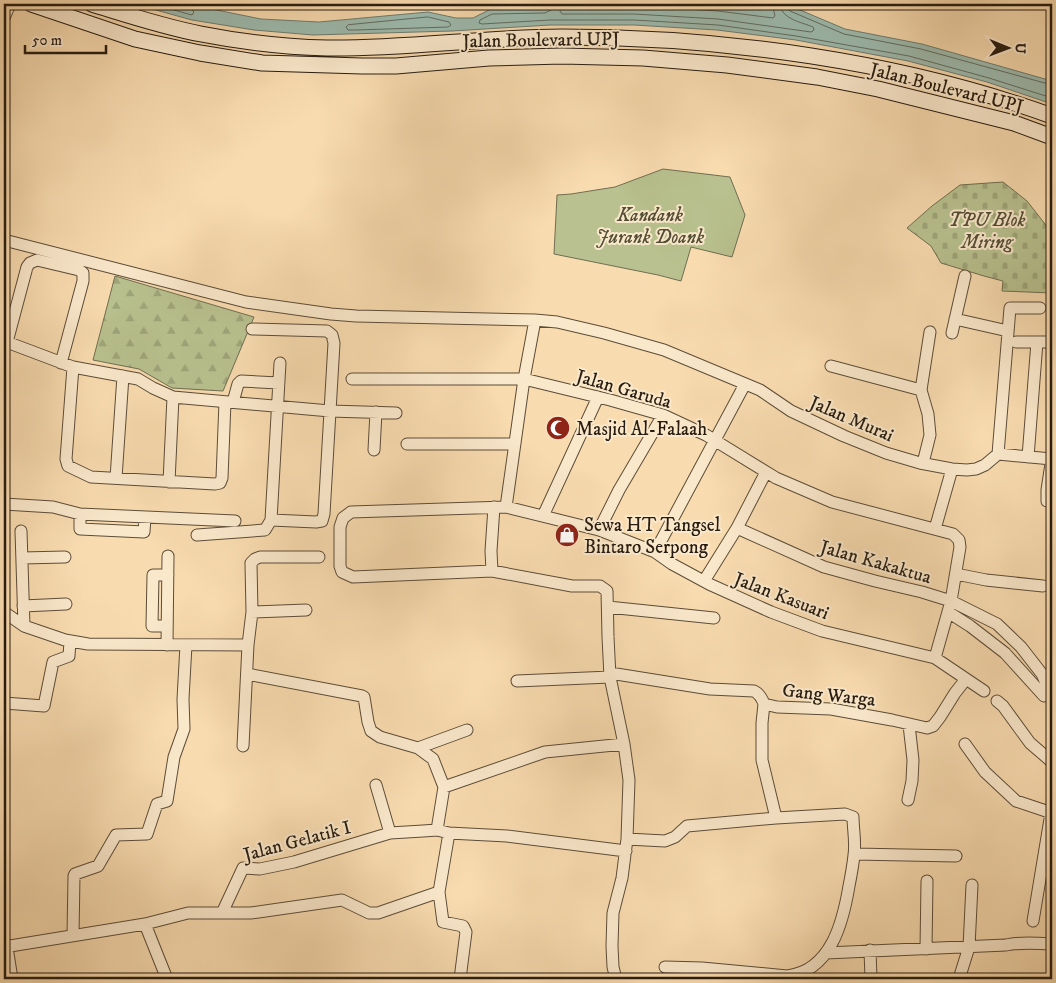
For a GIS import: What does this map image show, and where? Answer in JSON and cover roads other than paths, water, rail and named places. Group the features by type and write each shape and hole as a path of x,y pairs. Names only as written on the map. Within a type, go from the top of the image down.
{"street":[{"path":"4,18 10,4"},
{"name":"Jalan Boulevard UPJ","path":"30,4 135,39 200,53 262,63 396,66 489,58 562,56 643,58 727,65 817,77 878,89 1014,123 1052,137"},
{"name":"Jalan Boulevard UPJ","path":"92,4 201,34 263,43 327,48 561,37 642,39 726,45 814,56 905,74 950,84 1016,103 1052,116"},
{"name":"Jalan Murai","path":"4,240 246,302 356,316 557,322 664,350 760,390 790,411 886,453 952,469 976,469 985,465 998,454"},
{"path":"61,363 83,281 83,273 79,270 37,260 30,263 27,267 5,341 61,363 73,367 138,379 173,397 330,411 396,413"},
{"path":"952,333 965,276"},
{"path":"1040,308 1010,308 998,454 1052,458 1047,490 1047,501 1052,502"},
{"path":"956,319 1008,331"},
{"path":"535,320 514,444 491,551 492,571 572,586 600,586 607,591 610,675 629,780 626,851 622,878 613,913 612,946 616,979"},
{"path":"252,329 327,332 332,335 334,343 324,514 322,521 271,520"},
{"path":"923,463 930,435 928,414 921,390 930,332"},
{"path":"1016,342 1052,342"},
{"path":"1028,457 1037,342"},
{"path":"197,535 265,530 271,520 280,363"},
{"path":"831,366 921,390"},
{"path":"73,367 66,459 68,466 91,477 220,483 229,402 238,384 241,381 279,383"},
{"path":"116,478 123,376"},
{"name":"Jalan Garuda","path":"352,379 524,379 663,415 715,440 776,478 832,502 953,534 959,540 960,547 956,574"},
{"path":"655,552 745,384"},
{"path":"169,482 173,397"},
{"path":"543,516 598,397"},
{"path":"374,450 376,412"},
{"path":"599,530 619,490 663,415"},
{"path":"407,444 514,444"},
{"path":"934,529 952,469"},
{"path":"704,581 737,528 766,472"},
{"path":"4,504 53,506 80,514 235,521"},
{"name":"Jalan Kasuari","path":"492,571 353,577 342,572 340,566 340,527 343,518 351,512 500,507 599,530 655,552 672,564 704,581 771,612 822,631 935,658 984,691"},
{"name":"Jalan Kakaktua","path":"737,528 824,567 922,592 950,606"},
{"path":"21,531 24,626"},
{"path":"167,645 167,626 152,626 153,575 168,575 168,556"},
{"path":"22,558 65,557"},
{"path":"243,746 248,645 252,612 251,562 260,558 319,557"},
{"path":"935,658 950,606 956,574 986,580 1043,586"},
{"path":"23,606 66,604"},
{"path":"950,606 997,624 1021,647 1042,674 1048,696"},
{"path":"950,606 970,626 1005,654 1048,696"},
{"path":"608,607 714,618"},
{"path":"252,612 306,610"},
{"path":"4,612 24,626 70,642 88,644 248,645"},
{"path":"4,703 44,706 53,662 70,656 70,642"},
{"path":"72,936 76,873 98,866 116,835 147,834 157,804 167,801 174,757 184,730 183,698 186,645"},
{"path":"247,674 364,697 371,731 380,737 418,748 433,759 444,787 437,830"},
{"name":"Gang Warga","path":"517,681 610,675 710,689 754,691 761,696 764,704 777,707 831,709 927,728 932,726 940,717 966,679"},
{"path":"997,701 1003,706 1030,743 1052,762"},
{"path":"764,704 762,760 776,818"},
{"path":"908,800 912,782 913,760 909,724"},
{"path":"418,748 466,730"},
{"path":"444,787 545,752 624,744"},
{"path":"965,744 985,772 1016,801 1052,811 1033,920"},
{"path":"376,785 390,833"},
{"path":"627,839 665,841 675,837 687,826 845,814 853,817 854,854 842,919 826,953 813,967 800,974 787,976 740,976 702,968 665,967"},
{"name":"Jalan Gelatik I","path":"222,913 243,868 260,869 294,862 390,833 437,830 449,833 507,836 626,851"},
{"path":"449,833 439,892 443,922 462,926 466,932 460,979"},
{"path":"854,854 956,856"},
{"path":"926,949 927,881"},
{"path":"959,979 969,947 972,885"},
{"path":"12,979 5,947 145,924 188,913 251,913 342,900 378,914 439,892"},
{"path":"145,924 167,979"},
{"path":"826,953 969,947 1015,943 1052,944"},
{"path":"870,950 871,979"}],"water":[{"path":"134,4 187,4 261,19 319,22 428,12 456,18 473,18 491,9 544,9 554,4 786,4 845,29 922,44 1052,81 1052,104 987,82 908,61 796,40 717,30 634,25 550,25 452,31 313,35 254,30 192,20"}],"place":[{"name":"Masjid Al-Falaah","path":"558,428"},
{"name":"Sewa HT Tangsel Bintaro Serpong","path":"567,535"}],"park label":[{"name":"Kandank Jurank Doank","path":"650,225"},
{"name":"TPU Blok Miring","path":"987,230"}]}
